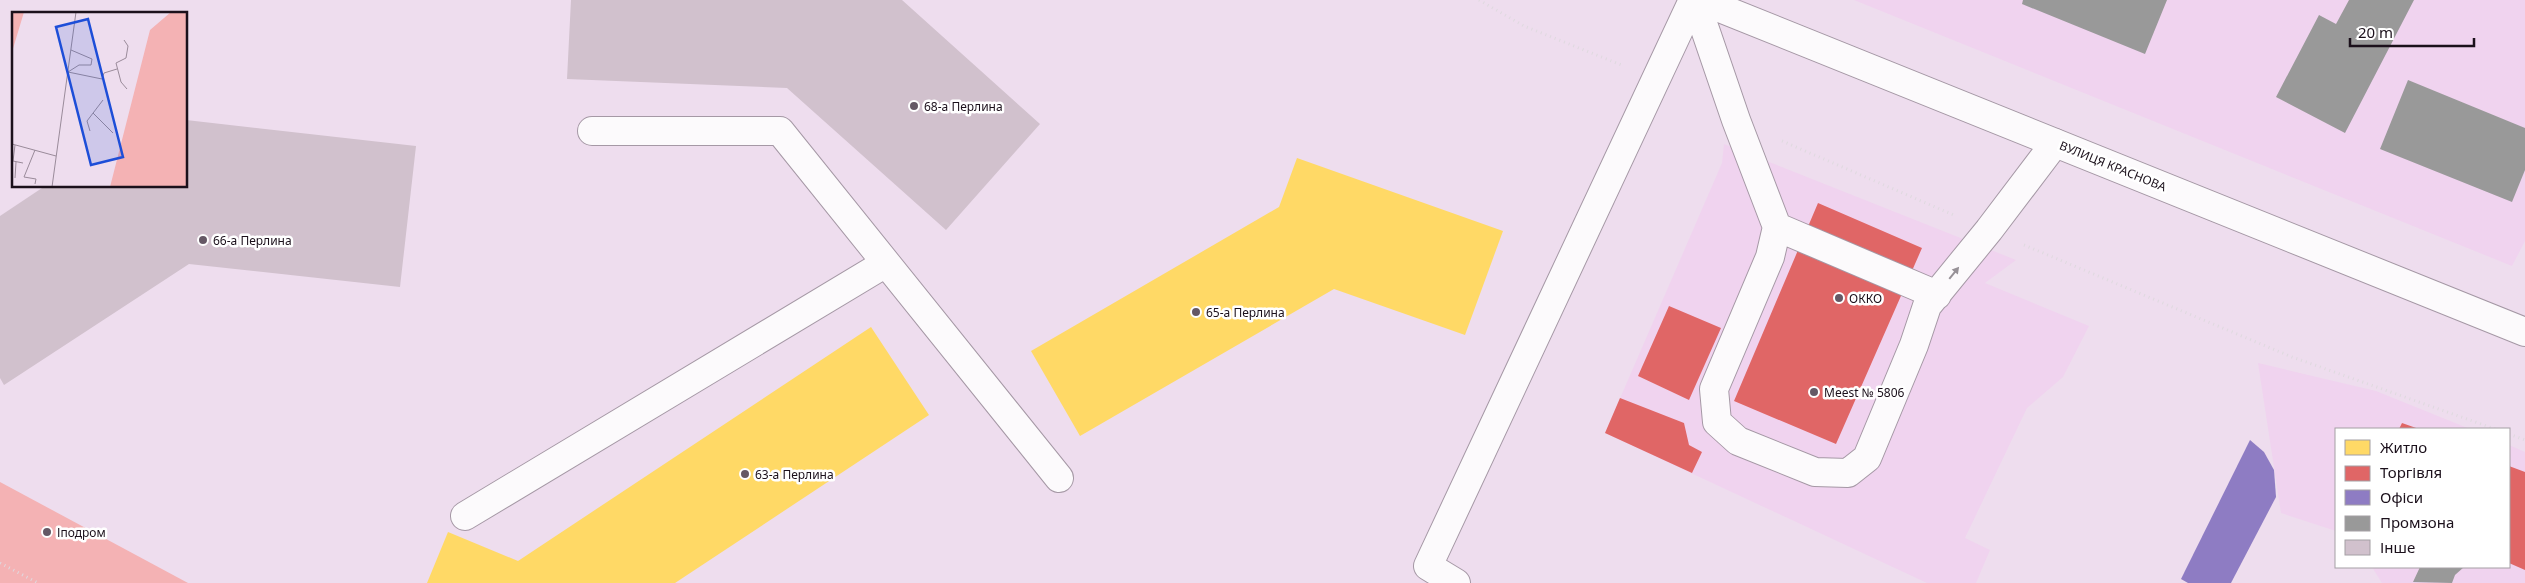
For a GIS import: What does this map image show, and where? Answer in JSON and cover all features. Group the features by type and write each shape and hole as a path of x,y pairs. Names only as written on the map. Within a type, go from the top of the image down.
{"main road":[{"path":"1694,0 1736,120 1777,227 1770,257 1714,389 1717,422 1738,441 1815,472 1848,473 1867,458 1914,345 1927,306 2055,143"},
{"path":"1456,583 1425,561 1694,0"},
{"name":"ВУЛИЦЯ КРАСНОВА","path":"1700,0 2525,332"},
{"path":"592,132 780,131 1059,478"},
{"path":"1777,227 1936,295"},
{"path":"465,516 886,263"}],"path":[{"path":"2510,434 2525,440"},
{"path":"0,563 38,583"}],"shaded area":[{"path":"1854,0 2525,0 2525,241 2512,266"},
{"path":"1724,144 2016,260 1985,283 2089,326 2063,377 2027,408 1965,538 1990,550 1976,583 1927,583 1605,433 1722,163"},
{"path":"2258,363 2376,391 2468,428 2335,428 2335,531 2281,513"},
{"path":"2510,445 2525,452 2525,583 2382,583 2373,568 2510,568"},
{"name":"Іподром","path":"0,482 188,583 0,583"}],"building: Житло":[{"name":"65-а Перлина","path":"1297,158 1503,231 1465,335 1334,289 1080,436 1031,351 1279,207"},
{"name":"63-а Перлина","path":"871,327 929,415 675,583 427,583 448,532 518,561"}],"building: Торгівля":[{"name":"ОККО","path":"1818,203 1922,248 1836,444 1734,401"},
{"path":"1669,306 1721,328 1689,400 1638,376"},
{"path":"1620,398 1684,423 1689,445 1702,452 1692,473 1605,433"},
{"path":"2402,423 2416,428 2400,428"},
{"path":"2510,466 2525,472 2525,570 2510,563"}],"building: Офіси":[{"path":"2250,440 2264,452 2274,470 2276,497 2231,583 2188,583 2181,579"}],"building: Промзона":[{"path":"2023,0 2167,0 2145,54 2022,4"},
{"path":"2349,0 2414,0 2345,133 2276,97 2319,15 2336,24"},
{"path":"2408,80 2525,128 2525,170 2512,202 2380,149"},
{"path":"2420,568 2463,568 2455,575 2452,583 2413,582"}],"building: Інше":[{"name":"68-а Перлина","path":"571,0 902,0 1040,124 946,230 787,88 567,79"},
{"name":"66-а Перлина","path":"188,120 416,146 400,287 189,264 4,385 0,378 0,216 42,188 188,188"}],"place":[{"name":"68-а Перлина","path":"914,106"},
{"name":"66-а Перлина","path":"203,240"},
{"name":"ОККО","path":"1839,298"},
{"name":"65-а Перлина","path":"1196,312"},
{"name":"Meest № 5806","path":"1814,392"},
{"name":"63-а Перлина","path":"745,474"},
{"name":"Іподром","path":"47,532"}]}
